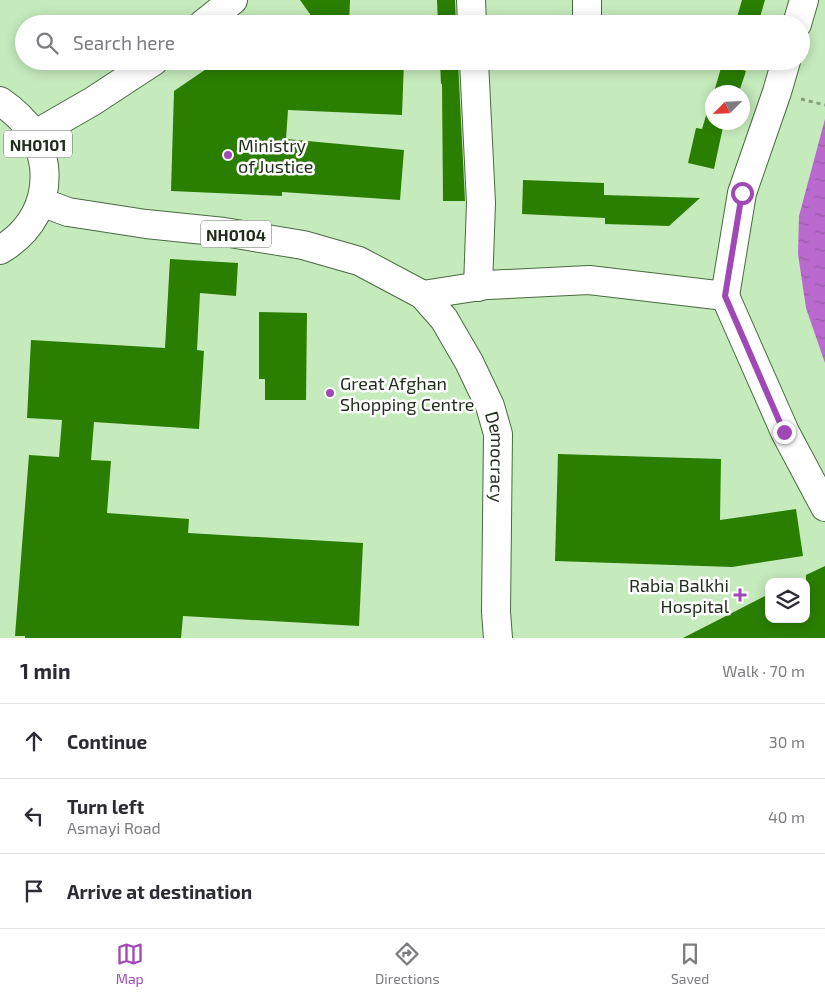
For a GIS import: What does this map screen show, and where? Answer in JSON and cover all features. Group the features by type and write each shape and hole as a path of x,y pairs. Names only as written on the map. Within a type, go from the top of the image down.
{"main road":[{"path":"214,15 233,0"},
{"path":"471,0 472,15"},
{"path":"587,0 587,15"},
{"path":"800,15 804,0"},
{"path":"34,135 93,101 140,70"},
{"path":"474,70 480,203 478,287"},
{"path":"783,70 742,193 725,296 784,432 825,507"},
{"name":"NH0101","path":"0,101 20,116 34,135 42,154 45,178 41,202 30,224 7,245"},
{"name":"NH0104","path":"41,202 68,212 146,224 224,232 303,245 359,261 423,295"},
{"path":"0,266 7,245"},
{"path":"423,295 478,287 589,280 725,296"},
{"name":"Democracy","path":"423,295 444,319 469,362 490,406 498,434 496,612 498,638"}],"path":[{"path":"800,99 825,105"}],"water":[{"path":"825,119 825,363 806,308 798,254 799,216"}],"building":[{"path":"300,0 350,0 349,15 311,15"},
{"path":"437,0 455,0 456,15 438,15"},
{"path":"742,0 765,0 761,15 738,15"},
{"path":"205,70 404,70 402,115 288,110 286,139 404,150 400,200 282,192 282,196 171,191 174,91"},
{"path":"440,70 458,70 465,201 443,201"},
{"path":"720,70 746,71 741,85 716,85"},
{"path":"705,119 705,130 722,130 714,169 688,163 696,128 702,129"},
{"path":"523,180 604,183 604,195 700,198 669,226 605,224 605,218 522,214"},
{"path":"170,259 238,263 236,296 200,293 197,350 204,351 199,429 94,422 91,460 111,461 107,513 189,519 188,533 363,543 359,626 183,616 181,638 25,638 25,636 15,636 29,455 59,457 62,420 27,418 31,340 165,348"},
{"path":"259,312 307,313 306,400 265,400 265,379 259,379"},
{"path":"558,454 721,459 720,520 796,509 803,556 732,567 555,561"},
{"path":"825,566 825,638 683,638 765,596 765,623 810,623 810,578 806,578 806,575"}],"place":[{"name":"Ministry of Justice","path":"228,155"},
{"name":"Great Afghan Shopping Centre","path":"330,393"},
{"name":"Rabia Balkhi Hospital","path":"740,595"}],"route":[{"path":"742,193 725,296 784,432"}]}
